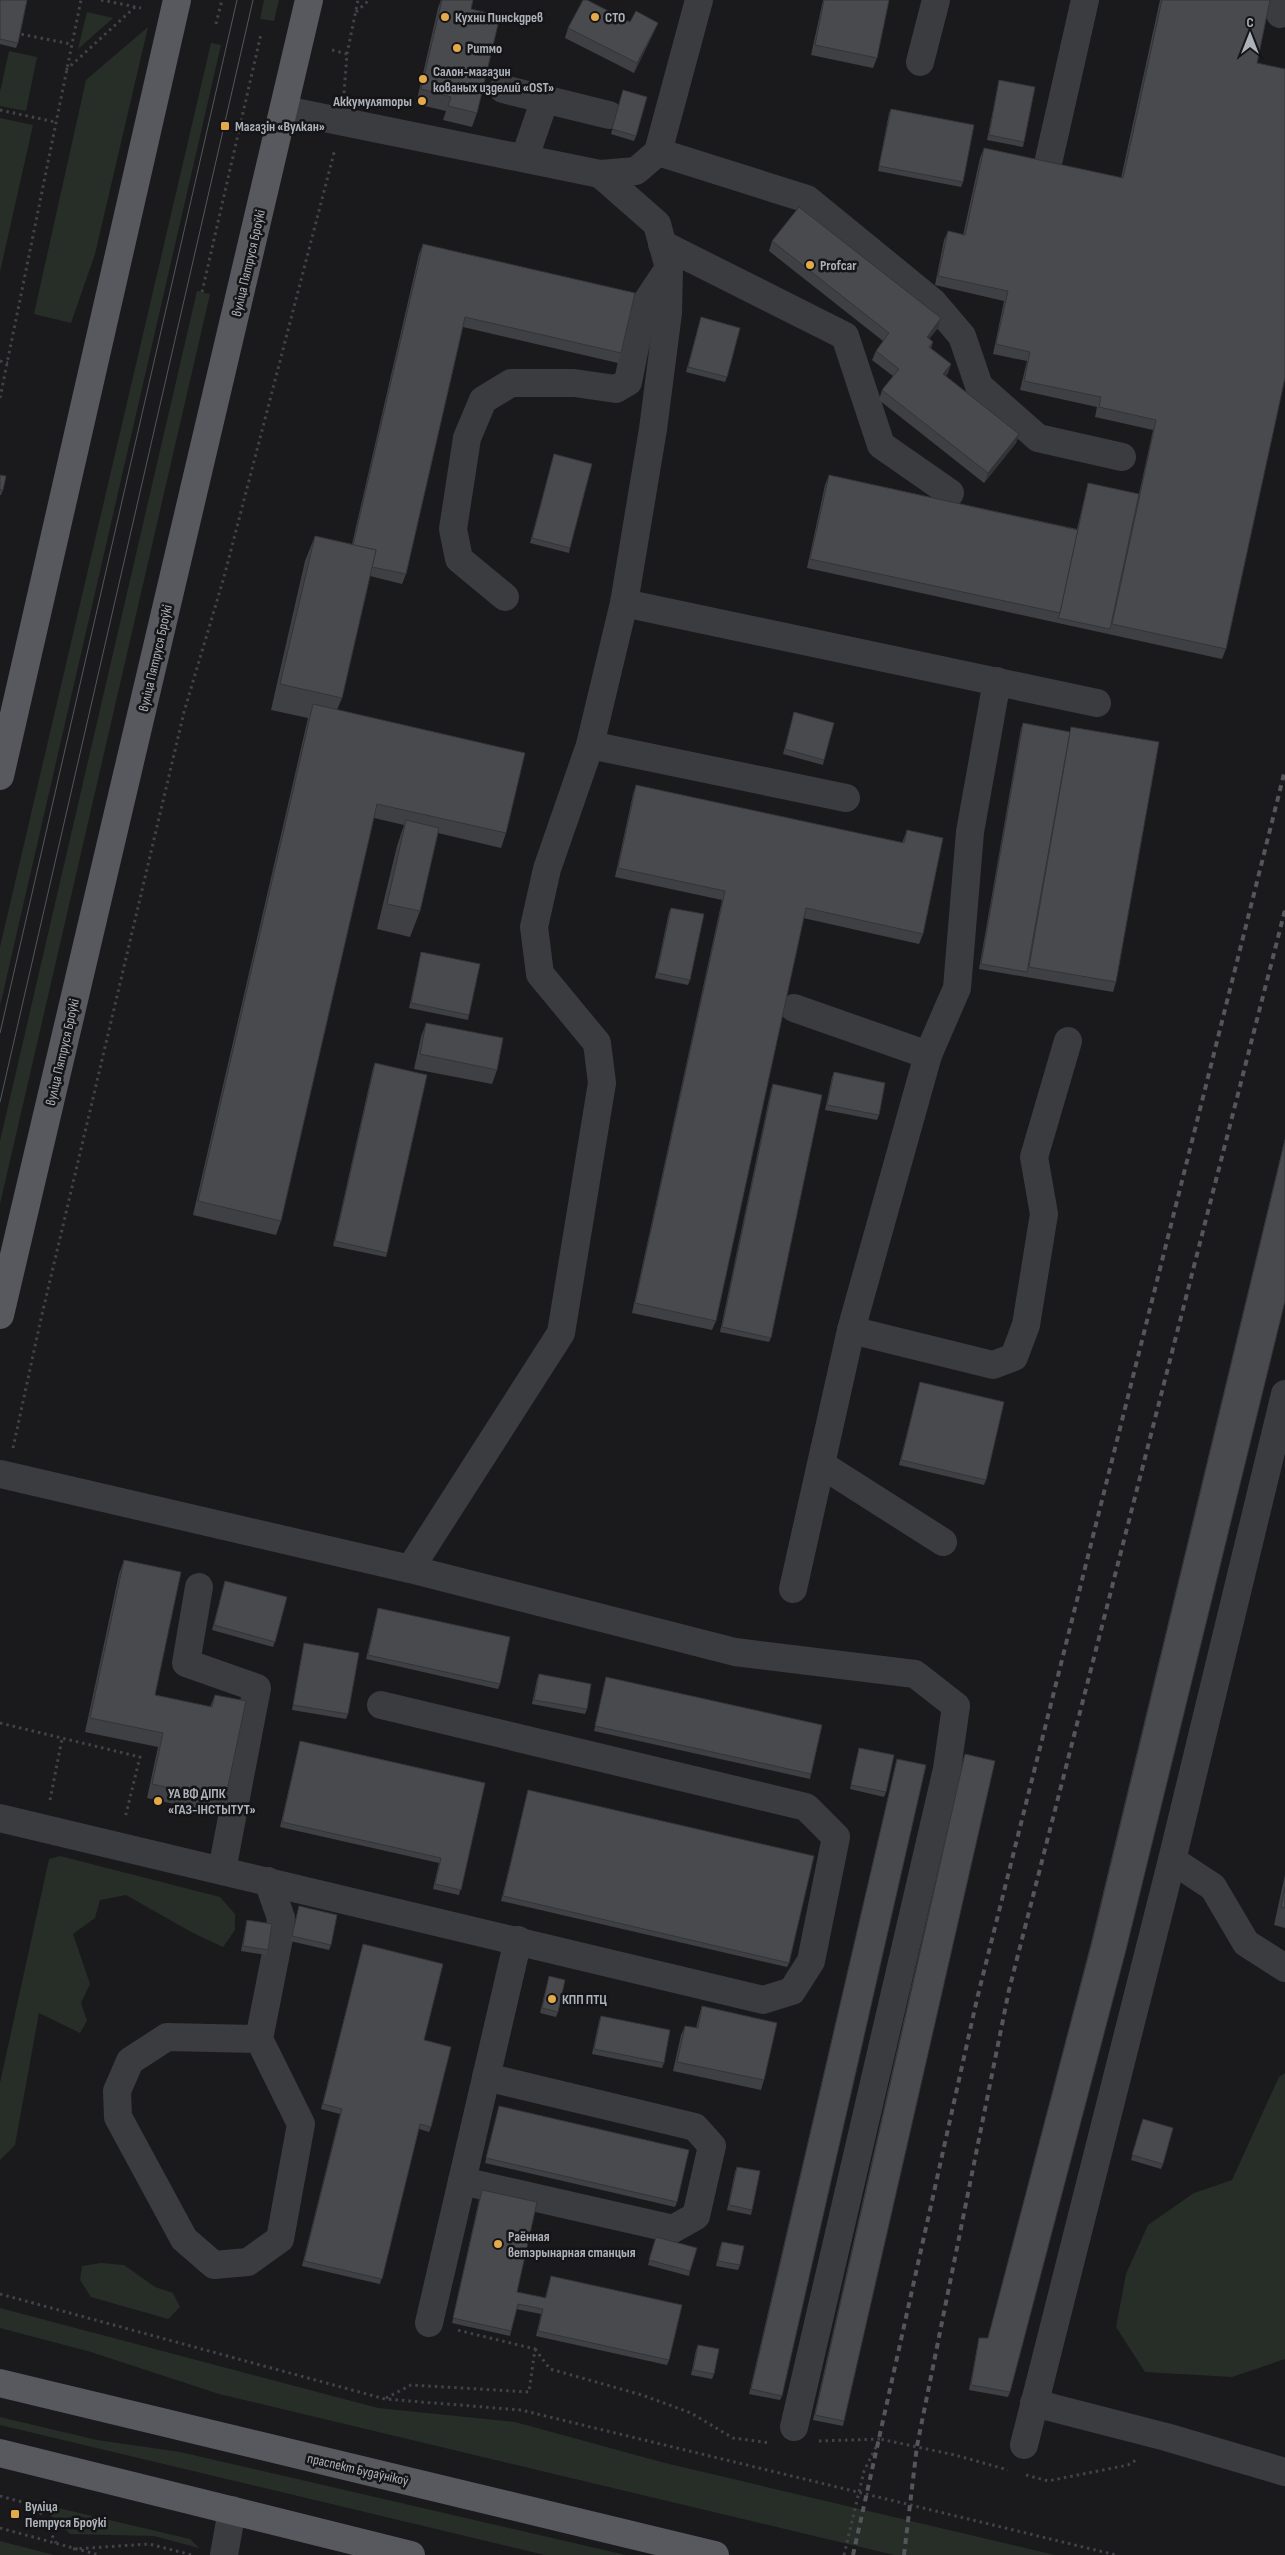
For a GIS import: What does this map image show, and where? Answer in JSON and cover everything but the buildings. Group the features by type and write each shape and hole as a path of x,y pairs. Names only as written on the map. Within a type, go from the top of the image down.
{"main road":[{"path":"0,776 176,0"},
{"name":"вуліца Пятруся Броўкі","path":"0,1315 285,110 309,0"},
{"path":"0,1272 15,1248"},
{"name":"праспект Будаўнікоў","path":"0,2383 715,2555"},
{"path":"0,2452 411,2555"}],"lane":[{"path":"285,110 342,120 600,174 636,171 658,152 699,0"},
{"path":"920,62 936,0"},
{"path":"1049,159 1085,0"},
{"path":"503,89 609,115"},
{"path":"524,157 545,99"},
{"path":"658,152 807,200 933,302 962,336 979,386 1038,438 1122,457"},
{"path":"410,1569 561,1333 602,1083 597,1043 540,974 534,927 548,869 590,745 624,603 653,429 668,313 666,256 657,224 600,174"},
{"path":"666,256 845,336 881,445 950,493"},
{"path":"505,597 459,559 453,529 466,438 483,400 511,383 574,383 616,389 628,382 643,307 666,256"},
{"path":"624,603 1097,703"},
{"path":"793,1589 851,1330 928,1055 957,988 970,832 996,681"},
{"path":"590,745 846,798"},
{"path":"794,1008 928,1055"},
{"path":"851,1330 994,1365 1014,1357 1026,1325 1044,1214 1034,1157 1068,1041"},
{"path":"1024,2446 1172,1860 1285,1394"},
{"path":"822,1465 943,1542"},
{"path":"3,1475 410,1569 735,1652 915,1674 956,1706 947,1769 795,2437"},
{"path":"199,1587 186,1663 257,1688 222,1870"},
{"path":"0,1818 518,1940 763,2000 792,1991 811,1962 836,1837 806,1807 381,1705"},
{"path":"1172,1860 1213,1887 1246,1943 1285,1968"},
{"path":"258,2039 167,2037 130,2061 117,2091 118,2117 184,2239 214,2264 248,2262 280,2239 301,2124 258,2039 279,1938 281,1918 268,1881"},
{"path":"430,2323 518,1940"},
{"path":"462,2181 673,2229 696,2216 712,2146 695,2127 486,2077"},
{"path":"1034,2404 1175,2440 1285,2472"},
{"path":"224,2555 232,2510"}],"path":[{"path":"0,398 65,71 81,0"},
{"path":"101,0 141,8"},
{"path":"216,24 222,0"},
{"path":"3,1475 184,712 224,577 342,120 347,54 358,0"},
{"path":"355,13 369,0"},
{"path":"65,71 135,7"},
{"path":"10,32 71,44"},
{"path":"202,292 260,34"},
{"path":"332,50 347,54"},
{"path":"0,110 55,122"},
{"path":"0,361 8,363"},
{"path":"0,1723 62,1740 140,1757 118,1845"},
{"path":"45,1828 62,1740"},
{"path":"0,2294 385,2398 521,2410 1116,2555"},
{"path":"430,2323 535,2349 550,2369 642,2395 691,2413 733,2438 880,2439"},
{"path":"385,2398 411,2385 529,2392 535,2349"},
{"path":"844,2555 864,2471"},
{"path":"0,2496 37,2506 56,2544"},
{"path":"0,2528 99,2555"},
{"path":"74,2549 149,2544 192,2555"}],"shaded area":[{"path":"264,0 279,0 274,21 260,19"},
{"path":"87,12 113,18 78,49"},
{"path":"148,27 95,254 71,323 34,314 86,80"},
{"path":"211,43 221,45 0,1006 0,947"},
{"path":"9,51 37,57 26,111 0,106 0,92"},
{"path":"0,118 33,125 0,272"},
{"path":"197,291 210,294 0,1204 0,1141"},
{"path":"60,1856 220,1897 235,1914 235,1930 223,1947 193,1933 126,1895 100,1900 95,1918 73,1934 90,1984 81,2003 87,2021 80,2033 39,2013 15,2145 0,2160 0,2083 49,1859"},
{"path":"1285,2073 1285,2359 1232,2377 1145,2372 1116,2327 1126,2274 1148,2225 1194,2193 1232,2180 1279,2077"},
{"path":"101,2263 124,2265 155,2287 173,2293 180,2307 168,2319 91,2297 80,2280 82,2266"},
{"path":"0,2308 378,2408 515,2422 665,2463 1055,2555 894,2555 219,2394 91,2352 0,2328"},
{"path":"0,2417 97,2440 180,2452 626,2555 545,2555 0,2425"},
{"path":"54,2507 190,2539 199,2548 154,2536 70,2534 51,2516"},
{"path":"0,2541 54,2555 0,2555"}],"tram line":[{"path":"0,1033 237,0"},
{"path":"0,1102 253,0"}],"railway":[{"path":"853,2555 977,1999 1285,770"},
{"path":"904,2555 917,2446 1009,1990 1285,910"}],"place":[{"name":"Кухни Пинскдрев","path":"445,17"},
{"name":"СТО","path":"595,17"},
{"name":"Ритмо","path":"457,48"},
{"name":"Салон-магазин кованых изделий «OST»","path":"423,79"},
{"name":"Аккумуляторы","path":"422,101"},
{"name":"Магазін «Вулкан»","path":"225,126"},
{"name":"Profcar","path":"810,265"},
{"name":"УА ВФ ДІПК «ГАЗ-ІНСТЫТУТ»","path":"158,1801"},
{"name":"КПП ПТЦ","path":"552,1999"},
{"name":"Раённая ветэрынарная станцыя","path":"498,2244"},
{"name":"Вуліца Петруся Броўкі","path":"15,2514"}]}
